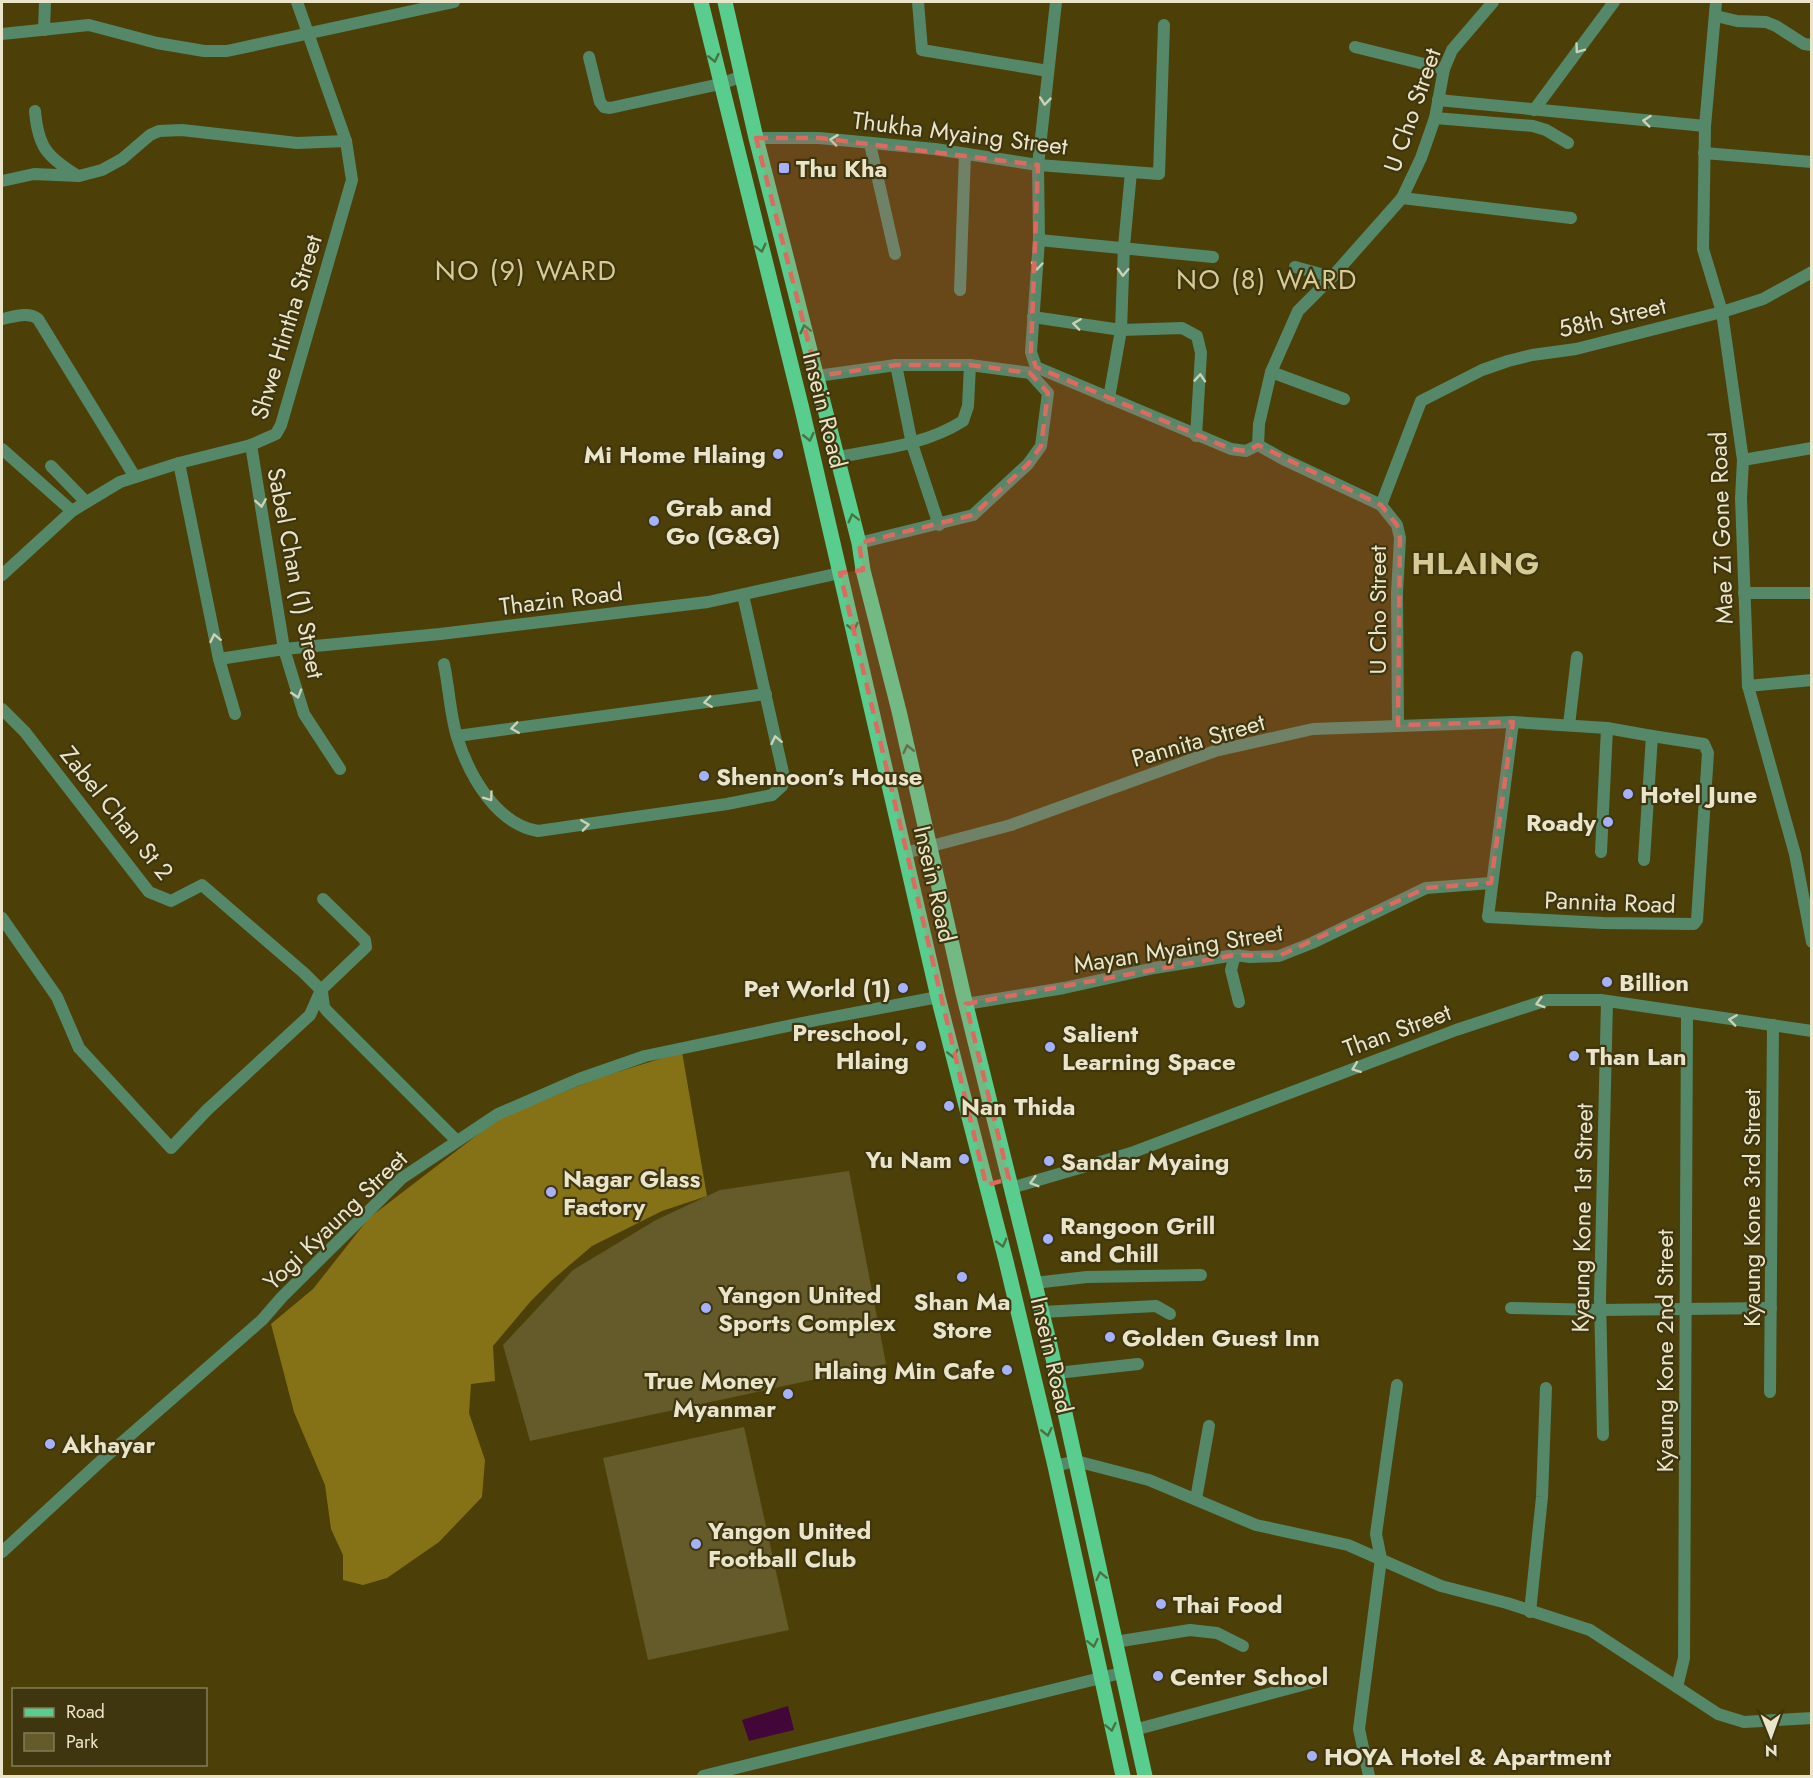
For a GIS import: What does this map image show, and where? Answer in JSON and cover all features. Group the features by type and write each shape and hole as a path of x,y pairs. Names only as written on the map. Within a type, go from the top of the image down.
{"main road":[{"name":"Insein Road","path":"701,2 802,409 939,997 1028,1351 1123,1776"},
{"name":"Insein Road","path":"724,2 756,138 838,456 965,999 1057,1373 1145,1776"},
{"path":"840,573 863,570"},
{"path":"875,717 899,711"},
{"path":"939,997 965,999"},
{"path":"986,1185 1010,1184"},
{"path":"1015,1297 1035,1288"},
{"path":"1028,1351 1050,1345"},
{"path":"1085,1605 1106,1599"}],"street":[{"path":"44,30 45,2"},
{"name":"Shwe Hintha Street","path":"2,575 72,511 120,482 179,463 251,445 276,434 290,399 352,180 346,141 297,2"},
{"path":"2,34 89,25 157,43 204,51 227,51 454,2"},
{"path":"918,2 922,50 1048,71"},
{"path":"1056,2 1038,165 1039,240 1031,352 1036,367 1231,449 1246,451 1258,445"},
{"name":"U Cho Street","path":"1398,725 1397,594 1400,538 1397,525 1381,505 1258,445 1259,424 1271,372 1298,311 1332,277 1402,198 1421,158 1435,118 1444,69 1452,50 1493,2"},
{"path":"1534,110 1614,2"},
{"name":"Mae Zi Gone Road","path":"1716,2 1705,126 1703,249 1722,312 1743,460 1744,593 1748,686 1795,854 1812,942"},
{"path":"1716,16 1737,21 1766,22 1804,44 1812,45"},
{"name":"Thukha Myaing Street","path":"756,138 819,138 966,154 1038,165 1159,174 1164,25"},
{"path":"1355,47 1444,69"},
{"path":"589,57 600,102 604,107 610,108 720,84 743,76"},
{"path":"1438,100 1705,126"},
{"path":"35,111 36,128 43,147 57,163 79,176"},
{"path":"1435,118 1533,126 1568,143"},
{"path":"2,181 34,174 79,176 102,170 122,159 150,135 159,131 182,130 297,143 346,141"},
{"path":"870,144 895,254"},
{"path":"1704,153 1812,162"},
{"path":"960,290 966,154"},
{"path":"1109,398 1121,330 1124,246 1131,172"},
{"path":"1402,198 1571,218"},
{"path":"1039,240 1124,246 1213,256"},
{"path":"1295,267 1332,277"},
{"name":"58th Street","path":"1381,505 1421,401 1482,370 1509,361 1532,355 1576,349 1722,312 1763,299 1812,272"},
{"path":"2,319 27,315 34,315 38,319 135,477"},
{"path":"1032,317 1121,330 1182,328 1197,336 1201,353 1196,436"},
{"path":"817,376 896,365 970,365 1030,373 1048,393 1041,446 1028,464 973,515 859,543"},
{"path":"896,365 912,444 939,525"},
{"path":"838,456 912,444 949,430 963,421 968,406 970,365"},
{"path":"1271,372 1344,399"},
{"name":"Sabel Chan (1) Street","path":"251,445 284,649 304,714 340,769"},
{"path":"2,449 72,511"},
{"path":"1743,460 1812,449"},
{"path":"179,463 219,659 235,714"},
{"path":"51,465 86,502"},
{"name":"Thazin Road","path":"219,659 284,649 622,614 743,596 840,573"},
{"path":"1744,593 1812,593"},
{"path":"444,664 457,736 474,776 493,803 514,824 538,831 727,804 772,795 782,786 784,777 743,596"},
{"path":"1569,725 1577,657"},
{"path":"1748,686 1812,680"},
{"path":"457,736 766,694"},
{"name":"Zabel Chan St 2","path":"2,709 24,732 149,892 171,902 202,885 321,990"},
{"path":"1491,883 1514,722"},
{"name":"Pannita Street","path":"905,853 1011,825 1215,751 1313,729 1514,722 1607,728 1652,736"},
{"name":"Pannita Road","path":"1601,852 1607,728"},
{"name":"Pannita Road","path":"1491,883 1487,915 1490,919 1694,924 1697,920 1708,748 1704,744 1652,736 1644,860"},
{"name":"Mayan Myaing Street","path":"965,999 1064,988 1154,968 1235,955 1279,956 1312,943 1426,888 1491,883"},
{"path":"2,918 57,997 79,1048 171,1148 207,1110 310,1015 321,990 366,947 365,940 323,899"},
{"path":"1235,955 1231,970 1239,1002"},
{"path":"321,990 327,1011 457,1141"},
{"name":"Yogi Kyaung Street","path":"2,1552 103,1459 262,1320 282,1297 402,1178 498,1114 579,1079 645,1056 939,997"},
{"name":"Than Street","path":"1010,1184 1131,1153 1456,1030 1547,1000 1607,1001 1812,1031"},
{"name":"Kyaung Kone 1st Street","path":"1603,1435 1600,1311 1607,1001"},
{"name":"Kyaung Kone 2nd Street","path":"1677,1687 1684,1658 1687,1013"},
{"name":"Kyaung Kone 3rd Street","path":"1770,1392 1773,1025"},
{"path":"1035,1288 1087,1277 1201,1275"},
{"path":"1042,1312 1156,1306 1170,1314"},
{"path":"1510,1308 1600,1311 1771,1308"},
{"path":"1057,1373 1138,1364"},
{"path":"1369,1776 1359,1729 1381,1559 1376,1534 1397,1385"},
{"path":"1530,1611 1542,1497 1546,1388"},
{"path":"1196,1499 1209,1426"},
{"path":"1055,1466 1076,1461 1149,1479 1256,1525 1348,1545 1441,1586 1508,1603 1590,1630 1718,1714 1744,1722 1812,1718"},
{"path":"1115,1642 1191,1630 1217,1633 1243,1646"},
{"path":"703,1776 1121,1673"},
{"path":"1134,1730 1317,1681"}],"highlighted area":[{"path":"756,138 819,138 1038,165 1031,352 1036,367 1231,449 1246,451 1258,445 1381,505 1397,525 1400,538 1398,725 1513,722 1491,883 1426,888 1279,956 1235,955 966,1004 1009,1179 986,1185 840,573 863,570 859,543 973,515 1028,464 1041,446 1048,393 1030,373 970,365 896,365 817,376"}],"green space":[{"name":"Yangon United Sports Complex","path":"849,1171 886,1364 530,1441 503,1345 573,1270 656,1220 720,1190"},
{"name":"Yangon United Football Club","path":"744,1427 789,1630 648,1660 603,1458"}],"shaded area":[{"path":"682,1052 707,1196 662,1211 592,1246 530,1302 493,1346 495,1381 471,1384 469,1413 485,1460 482,1497 439,1542 387,1578 363,1585 343,1580 343,1555 331,1529 325,1485 294,1412 271,1324 313,1289 369,1218 498,1119 595,1079"},
{"path":"788,1706 794,1730 749,1741 742,1720"}],"place":[{"name":"Thu Kha","path":"784,168"},
{"name":"Mi Home Hlaing","path":"778,454"},
{"name":"Grab and Go (G&G)","path":"654,521"},
{"name":"Shennoon’s House","path":"704,776"},
{"name":"Hotel June","path":"1628,794"},
{"name":"Roady","path":"1608,822"},
{"name":"Billion","path":"1607,982"},
{"name":"Pet World (1)","path":"903,988"},
{"name":"Preschool, Hlaing","path":"921,1046"},
{"name":"Salient Learning Space","path":"1050,1047"},
{"name":"Than Lan","path":"1574,1056"},
{"name":"Nan Thida","path":"949,1106"},
{"name":"Yu Nam","path":"964,1159"},
{"name":"Sandar Myaing","path":"1049,1161"},
{"name":"Nagar Glass Factory","path":"551,1192"},
{"name":"Rangoon Grill and Chill","path":"1048,1239"},
{"name":"Shan Ma Store","path":"962,1277"},
{"name":"Yangon United Sports Complex","path":"706,1308"},
{"name":"Golden Guest Inn","path":"1110,1337"},
{"name":"Hlaing Min Cafe","path":"1007,1370"},
{"name":"True Money Myanmar","path":"788,1394"},
{"name":"Akhayar","path":"50,1444"},
{"name":"Yangon United Football Club","path":"696,1544"},
{"name":"Thai Food","path":"1161,1604"},
{"name":"Center School","path":"1158,1676"},
{"name":"HOYA Hotel & Apartment","path":"1312,1756"}],"district":[{"name":"NO (9) WARD","path":"526,270"},
{"name":"NO (8) WARD","path":"1267,279"},
{"name":"HLAING","path":"1476,563"}]}
